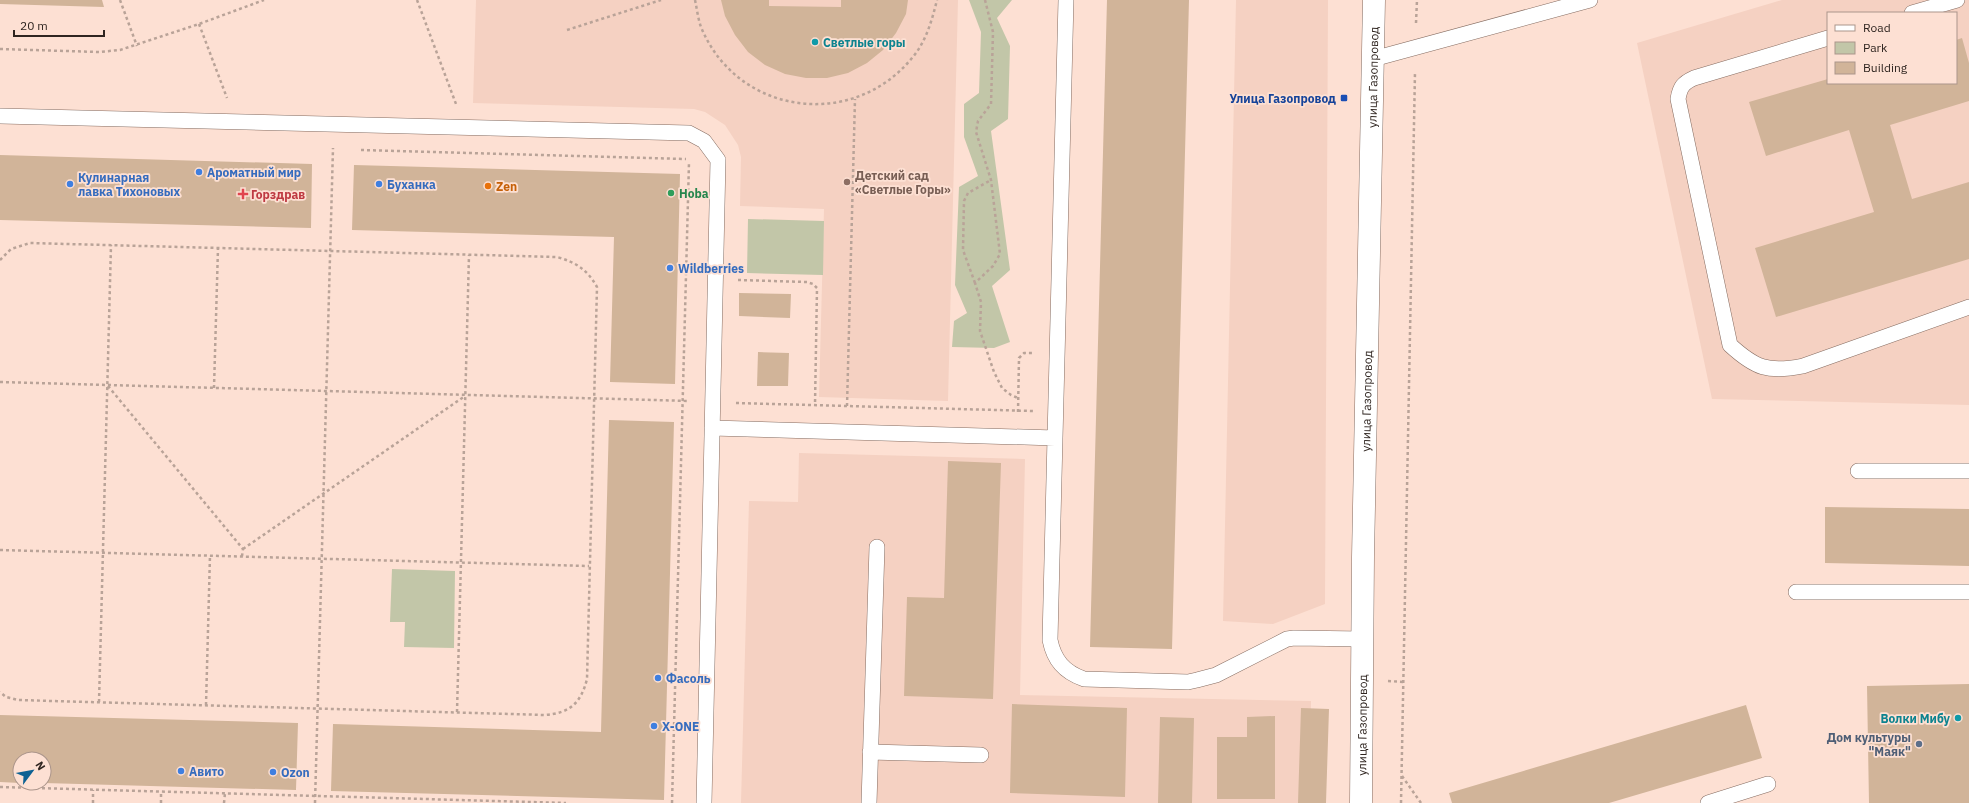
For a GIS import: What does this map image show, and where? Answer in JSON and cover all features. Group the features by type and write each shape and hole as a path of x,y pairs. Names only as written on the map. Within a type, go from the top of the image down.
{"street":[{"name":"улица Газопровод","path":"1361,803 1362,639 1374,0"}],"lane":[{"path":"1066,0 1050,640 1056,659 1068,672 1084,679 1188,682 1216,675 1287,639 1362,639"},
{"path":"1374,59 1590,0"},
{"path":"1915,12 1956,0"},
{"path":"1827,38 1694,78 1685,82 1680,89 1678,99 1730,345 1746,360 1759,366 1772,370 1787,370 1803,366 1969,307"},
{"path":"0,116 689,133 697,136 710,147 718,160 704,803"},
{"path":"712,428 1055,438"},
{"path":"1858,471 1969,471"},
{"path":"869,803 877,547"},
{"path":"1796,592 1969,592"},
{"path":"870,752 981,755"},
{"path":"1708,803 1768,784"}],"path":[{"path":"120,0 137,46"},
{"path":"0,49 99,52 120,50 137,46 264,0"},
{"path":"417,0 465,127"},
{"path":"567,30 661,0"},
{"path":"695,0 701,26 720,59 747,84 781,100 818,105 855,99 887,83 913,58 931,26 937,0"},
{"path":"975,283 997,262 1000,254 991,180 976,132 978,121 991,104 993,32 985,0"},
{"path":"1402,803 1417,0"},
{"path":"199,24 236,122"},
{"path":"847,406 855,99"},
{"path":"332,150 340,150"},
{"path":"356,150 689,160 672,803"},
{"path":"315,803 332,164"},
{"path":"991,180 968,193 964,201 963,250 981,302 980,331 994,372 1002,388 1018,398"},
{"path":"0,260 11,248 30,243 557,258 572,261 587,272 597,287 587,679 584,692 577,702 569,709 558,714 18,700 6,697 0,692"},
{"path":"99,702 111,245"},
{"path":"214,388 218,248"},
{"path":"457,712 469,255"},
{"path":"716,280 808,282 815,286 817,291 815,405"},
{"path":"1017,437 1020,356 1026,353 1057,354"},
{"path":"0,382 675,401"},
{"path":"108,385 243,549 242,556"},
{"path":"243,549 466,395"},
{"path":"713,402 1056,412"},
{"path":"0,550 589,566"},
{"path":"206,705 210,555"},
{"path":"1402,776 1421,803"},
{"path":"0,787 566,803"},
{"path":"93,790 93,803"},
{"path":"161,792 161,803"},
{"path":"224,803 225,793"}],"shaded area":[{"name":"Детский сад «Светлые Горы»","path":"476,0 958,0 948,401 819,397 824,209 740,206 741,157 738,145 725,125 705,112 694,109 473,103"},
{"path":"1236,0 1328,0 1325,604 1273,624 1223,621"},
{"path":"1782,0 1969,0 1969,405 1712,399 1637,43"},
{"path":"799,453 1025,459 1020,695 1311,701 1309,803 741,803 749,501 798,502"}],"green space":[{"path":"969,0 1012,0 997,18 1010,46 1008,119 991,131 1010,270 992,286 1010,342 994,348 952,347 954,321 967,313 955,285 959,187 978,176 964,137 964,104 979,93 981,32"},
{"path":"748,219 824,221 823,275 747,273"},
{"path":"392,569 455,571 454,648 404,647 405,622 390,622"}],"building":[{"path":"0,0 102,0 104,7 0,4"},
{"name":"Светлые горы","path":"721,0 769,0 769,6 841,7 841,0 908,0 906,14 896,33 883,50 867,63 848,73 827,78 806,78 785,74 765,65 748,52 735,35 725,16"},
{"path":"1107,0 1189,0 1172,649 1090,647"},
{"path":"1962,38 1969,63 1969,101 1890,125 1912,199 1969,182 1969,259 1776,317 1755,248 1874,212 1849,130 1766,156 1749,102 1827,79 1827,84 1957,84 1957,40"},
{"path":"0,155 312,164 311,228 0,220"},
{"path":"354,165 680,174 675,384 610,382 614,237 352,230"},
{"path":"739,293 791,294 790,318 739,316"},
{"path":"758,352 789,353 788,386 757,386"},
{"path":"609,420 674,422 664,800 331,791 333,724 601,732"},
{"path":"948,461 1001,463 993,699 904,696 907,597 944,598"},
{"path":"1825,507 1969,509 1969,566 1825,563"},
{"name":"Дом культуры \"Маяк\"","path":"1969,684 1969,803 1869,803 1867,686"},
{"path":"1012,704 1127,708 1125,797 1010,793"},
{"path":"1746,705 1762,758 1609,803 1452,803 1449,793"},
{"path":"1301,708 1329,709 1326,803 1298,803"},
{"path":"0,715 298,723 296,790 52,783 52,751 12,751 12,783 0,782"},
{"path":"1275,716 1275,799 1217,799 1217,737 1247,737 1247,717"},
{"path":"1160,717 1194,718 1192,803 1158,803"}],"place":[{"name":"Светлые горы","path":"815,42"},
{"name":"Улица Газопровод","path":"1344,98"},
{"name":"Ароматный мир","path":"199,172"},
{"name":"Детский сад «Светлые Горы»","path":"847,182"},
{"name":"Кулинарная лавка Тихоновых","path":"70,184"},
{"name":"Буханка","path":"379,184"},
{"name":"Zen","path":"488,186"},
{"name":"Hoba","path":"671,193"},
{"name":"Горздрав","path":"243,194"},
{"name":"Wildberries","path":"670,268"},
{"name":"Фасоль","path":"658,678"},
{"name":"Волки Мибу","path":"1958,718"},
{"name":"X-ONE","path":"654,726"},
{"name":"Дом культуры \"Маяк\"","path":"1919,744"},
{"name":"Авито","path":"181,771"},
{"name":"Ozon","path":"273,772"}]}
